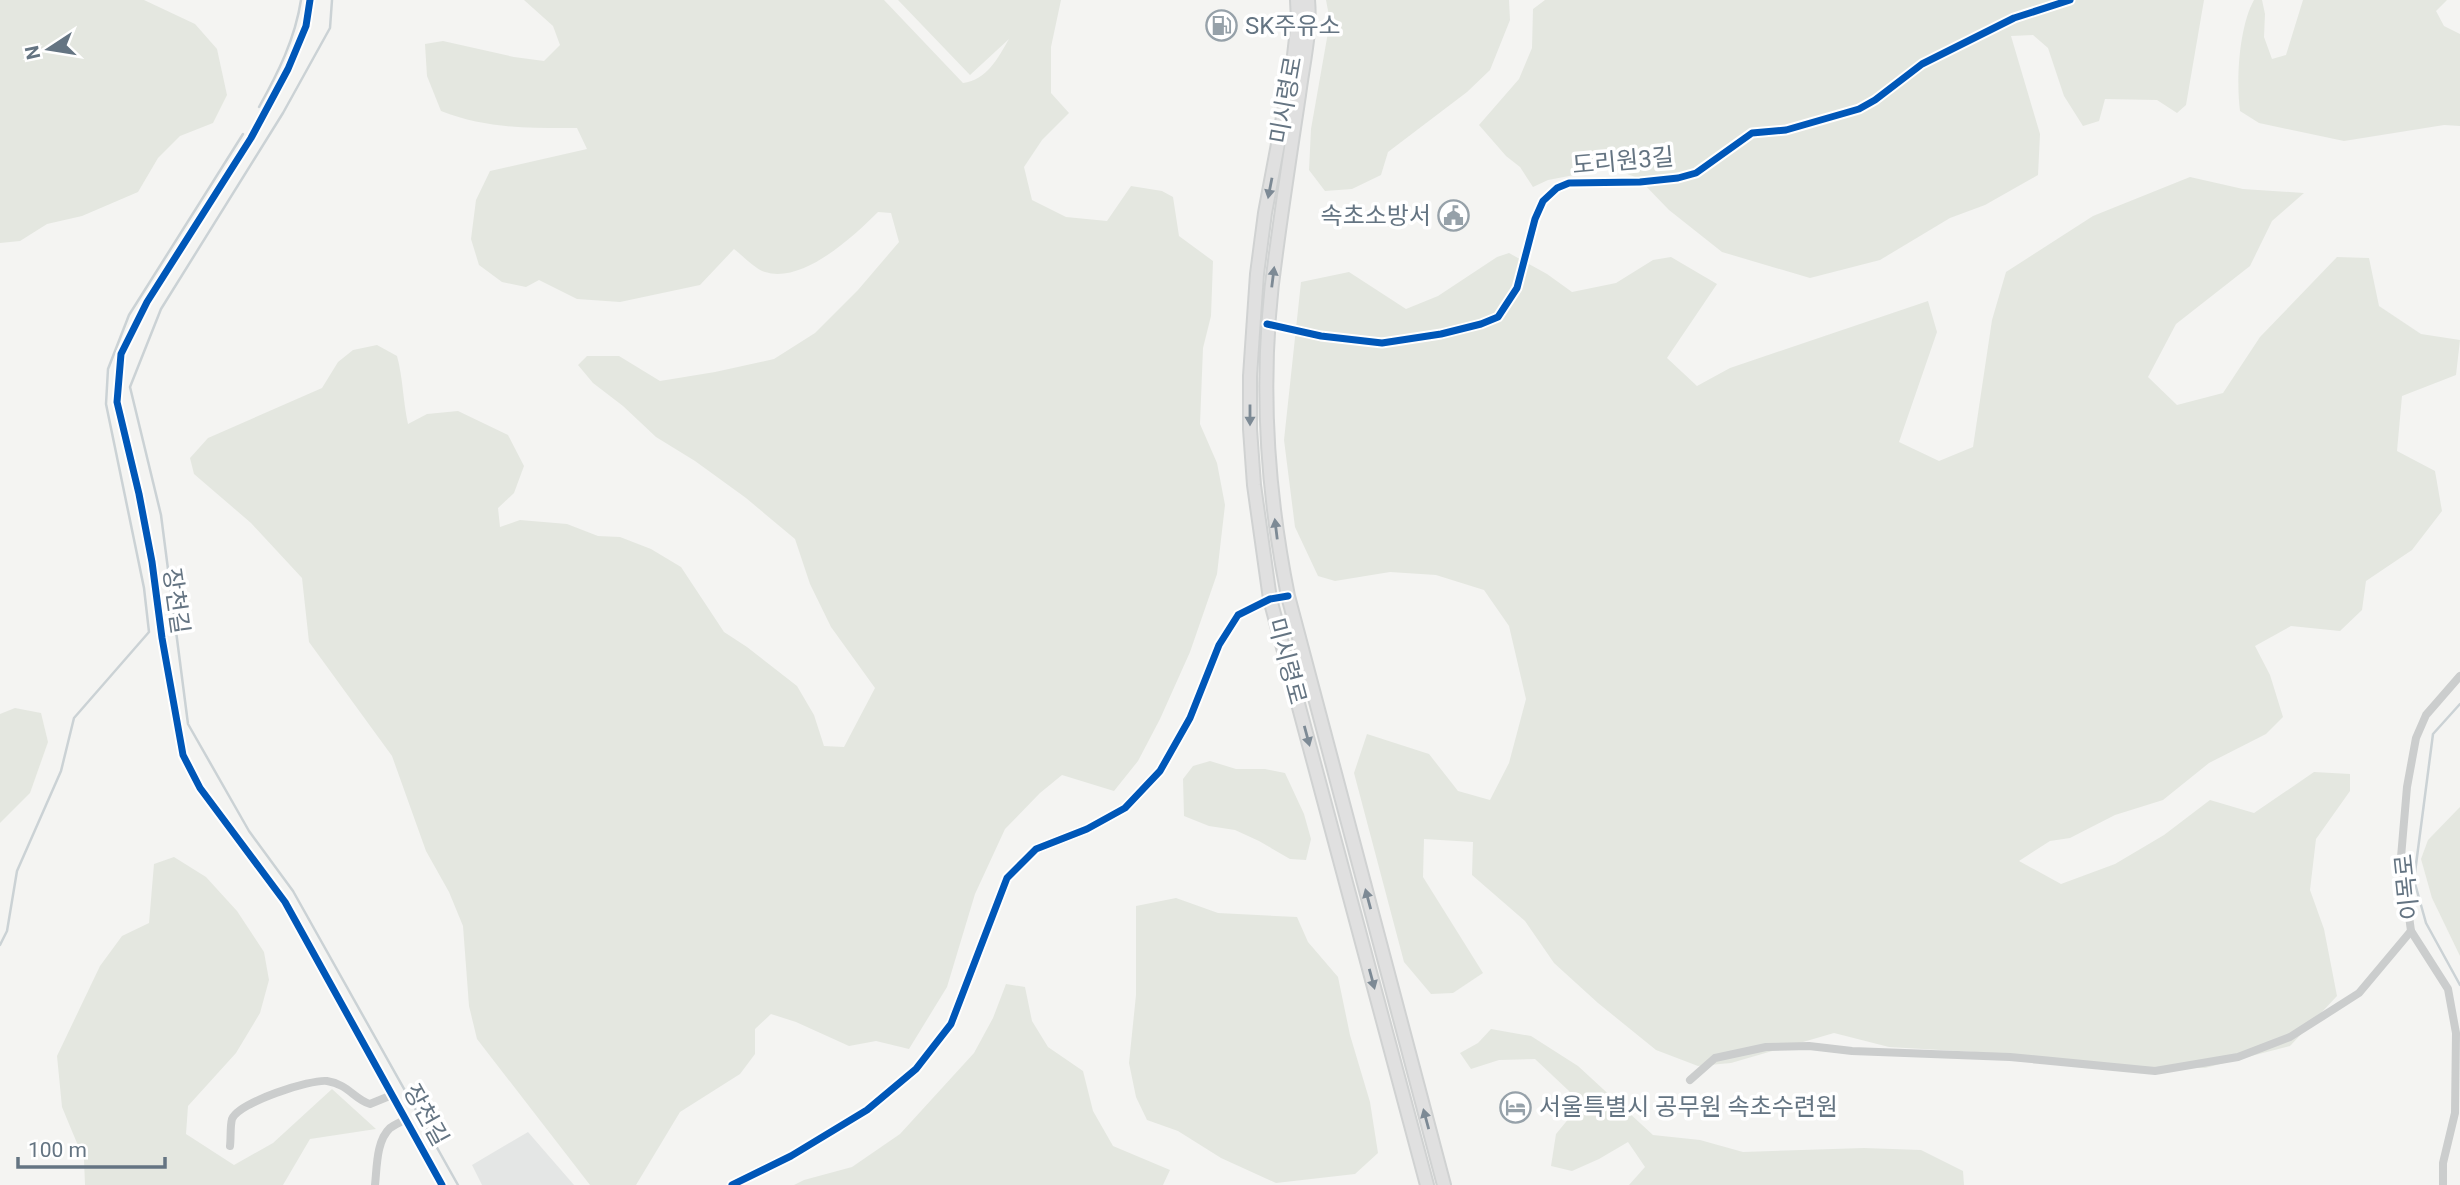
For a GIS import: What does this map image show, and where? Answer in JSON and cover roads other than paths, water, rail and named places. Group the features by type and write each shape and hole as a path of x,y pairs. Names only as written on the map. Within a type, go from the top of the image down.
{"main road":[{"name":"미시령로","path":"1297,0 1298,21 1293,64 1260,249 1250,376 1254,485 1270,599 1427,1185"},
{"name":"미시령로","path":"1308,0 1307,40 1267,324 1265,417 1268,460 1277,536 1288,596 1444,1185"}],"street":[{"name":"장천길","path":"310,0 306,26 288,69 251,138 147,302 121,354 117,402 152,562 166,664 183,755 200,788 285,902 442,1185"},
{"name":"도리원3길","path":"1267,324 1321,336 1381,343 1419,338 1489,321 1498,317 1517,288 1535,219 1543,201 1557,188 1569,183 1640,182 1696,173 1752,133 1786,130 1859,109 1922,64 2014,18 2070,0"},
{"path":"732,1185 791,1156 867,1110 916,1069 951,1024 1007,878 1036,849 1087,830 1125,808 1160,771 1190,718 1219,645 1238,615 1270,599 1288,596"},
{"name":"이목로","path":"2443,1185 2443,1163 2455,1113 2456,1033 2448,989 2410,931 2401,857 2407,787 2416,738 2426,715 2460,677"},
{"path":"1689,1080 1715,1058 1766,1047 1809,1046 1852,1051 2010,1057 2155,1071 2238,1057 2290,1037 2359,993 2410,931"},
{"path":"230,1146 233,1117 240,1109 274,1092 326,1081 344,1086 370,1104 392,1095"},
{"path":"375,1185 379,1149 389,1129 406,1119"}],"waterway":[{"path":"259,107 285,55 301,0"},
{"path":"332,0 330,28 283,113 161,309 130,387 161,515 188,724 249,831 293,891 458,1185"},
{"path":"0,945 7,931 17,871 61,771 74,718 149,632 144,588 106,404 108,369 129,315 243,134"},
{"path":"2460,704 2433,734 2414,880 2426,923 2460,985"}],"place":[{"name":"SK주유소","path":"1222,26"},
{"name":"속초소방서","path":"1454,216"},
{"name":"서울특별시 공무원 속초수련원","path":"1516,1107"}]}
